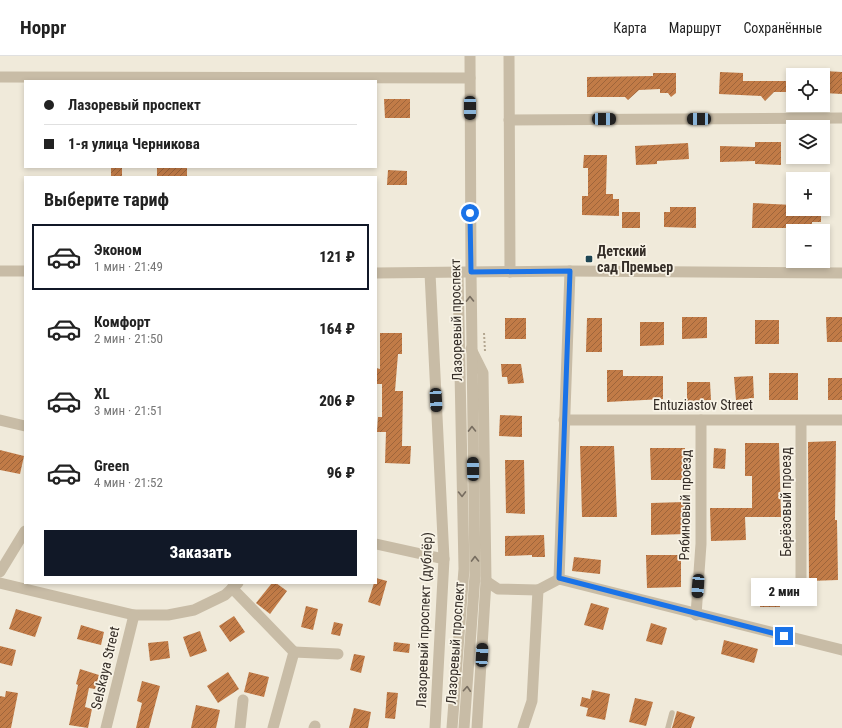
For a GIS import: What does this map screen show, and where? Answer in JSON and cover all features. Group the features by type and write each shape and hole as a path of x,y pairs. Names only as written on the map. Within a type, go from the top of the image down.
{"street":[{"name":"Лазоревый проспект","path":"464,728 475,575 471,348 470,56"},
{"path":"509,56 510,272"},
{"path":"0,77 470,78"},
{"path":"509,120 842,118"},
{"path":"0,271 24,271"},
{"path":"559,578 570,271"},
{"path":"377,273 570,271 842,273"},
{"name":"Лазоревый проспект (дублёр)","path":"430,273 444,559 436,728"},
{"name":"Лазоревый проспект","path":"452,728 464,569 458,273"},
{"path":"471,348 483,373 486,581 477,728"},
{"path":"0,420 24,426"},
{"name":"Entuziastov Street","path":"564,420 842,420"},
{"name":"Рябиновый проезд","path":"696,615 701,544 701,420"},
{"name":"Берёзовый проезд","path":"801,421 801,582"},
{"path":"0,572 24,533"},
{"path":"377,544 444,559"},
{"path":"486,581 498,588 538,590 559,578 696,615 842,650"},
{"path":"0,583 134,615 168,615 194,610 225,595 235,586 294,652 338,654"},
{"path":"523,728 532,701 538,590"},
{"name":"Selskaya Street","path":"106,728 134,615"},
{"path":"273,728 294,652"},
{"path":"240,728 243,700"}],"lane":[{"path":"668,728 672,713"}],"building":[{"path":"830,71 842,72 842,94 830,93"},
{"path":"720,72 743,73 743,81 786,81 786,92 774,92 765,101 761,96 719,94"},
{"path":"653,73 676,73 676,93 671,97 668,93 660,93 660,89 639,90 628,100 625,97 587,97 587,77 653,76"},
{"path":"384,99 410,99 410,118 385,118"},
{"path":"755,142 781,142 781,165 755,164 755,161 720,162 720,146 755,147"},
{"path":"688,143 689,159 657,161 657,164 636,165 635,146"},
{"path":"584,155 607,155 606,194 613,194 613,199 619,199 619,216 582,215 582,196 588,196 588,168 583,168"},
{"path":"111,168 122,168 122,176 111,176"},
{"path":"157,168 187,168 187,176 157,176"},
{"path":"388,170 407,171 407,185 387,185"},
{"path":"753,203 786,205 786,216 821,216 821,222 812,222 812,224 786,224 786,228 752,228"},
{"path":"670,207 696,207 696,228 664,227 664,212 670,212"},
{"path":"622,212 640,212 640,228 622,228"},
{"path":"682,317 707,317 707,338 682,339"},
{"path":"826,317 842,317 842,342 827,342"},
{"path":"505,318 526,318 526,339 505,339"},
{"path":"587,318 602,318 602,352 586,352"},
{"path":"755,320 779,320 779,344 755,344"},
{"path":"640,322 664,322 664,345 640,346"},
{"path":"380,333 402,333 402,354 398,354 395,391 403,391 402,446 411,446 410,464 385,463 386,432 377,432 378,417 382,417 382,384 377,384 377,368 380,369"},
{"path":"501,364 521,364 524,383 508,384 507,377 502,377"},
{"path":"607,370 623,370 623,376 663,376 663,399 607,402"},
{"path":"769,373 798,373 798,400 769,400"},
{"path":"753,376 754,398 736,400 734,377"},
{"path":"828,378 842,378 842,400 828,400"},
{"path":"687,382 710,382 711,400 687,401"},
{"path":"500,415 522,416 522,437 499,436"},
{"path":"836,441 835,520 837,520 838,580 809,581 808,442"},
{"path":"745,443 779,443 781,517 745,517 746,540 711,541 710,508 752,508 752,476 745,476"},
{"path":"580,446 614,446 617,517 582,517"},
{"path":"650,448 685,448 685,480 651,480"},
{"path":"714,448 726,449 725,469 713,468"},
{"path":"0,450 24,456 20,474 0,470"},
{"path":"505,460 524,460 525,514 506,513"},
{"path":"685,502 686,534 651,535 651,503"},
{"path":"544,535 545,557 532,557 532,555 505,556 505,536"},
{"path":"646,555 681,555 681,587 647,588"},
{"path":"574,557 601,560 600,574 572,571"},
{"path":"377,578 387,581 380,606 368,602 374,584 377,584"},
{"path":"760,583 780,583 780,607 760,607"},
{"path":"271,584 277,584 287,591 270,614 256,603"},
{"path":"591,603 609,608 603,630 584,625"},
{"path":"306,606 318,609 313,630 301,627"},
{"path":"16,609 42,617 35,637 9,629"},
{"path":"234,616 245,632 230,642 219,626"},
{"path":"334,622 343,624 340,636 331,634"},
{"path":"651,623 667,628 662,645 646,641"},
{"path":"81,625 104,632 101,645 77,639"},
{"path":"200,631 207,651 190,657 183,637"},
{"path":"724,640 758,649 754,663 721,654"},
{"path":"168,641 170,658 150,661 148,643"},
{"path":"394,642 410,644 409,653 393,651"},
{"path":"0,646 16,650 12,666 0,663"},
{"path":"354,654 365,656 361,673 350,670"},
{"path":"80,669 99,675 95,689 89,688 85,707 92,709 88,728 69,725"},
{"path":"228,672 239,689 218,703 207,686"},
{"path":"249,672 269,677 264,697 244,692"},
{"path":"142,681 160,686 149,728 136,728 142,703 137,701"},
{"path":"592,690 610,694 605,720 586,716 588,708 580,706 582,697 590,699"},
{"path":"6,691 18,693 11,728 0,728 0,696 5,697"},
{"path":"387,692 398,693 395,719 385,718"},
{"path":"635,698 653,702 646,726 629,722"},
{"path":"196,705 220,710 216,728 191,728"},
{"path":"354,708 371,712 368,728 349,728"},
{"path":"677,711 695,717 691,728 672,728"}],"place":[{"name":"Детский сад Премьер","path":"589,259"}],"route":[{"path":"470,213 471,272 570,271 559,578 696,615 784,636"}]}
